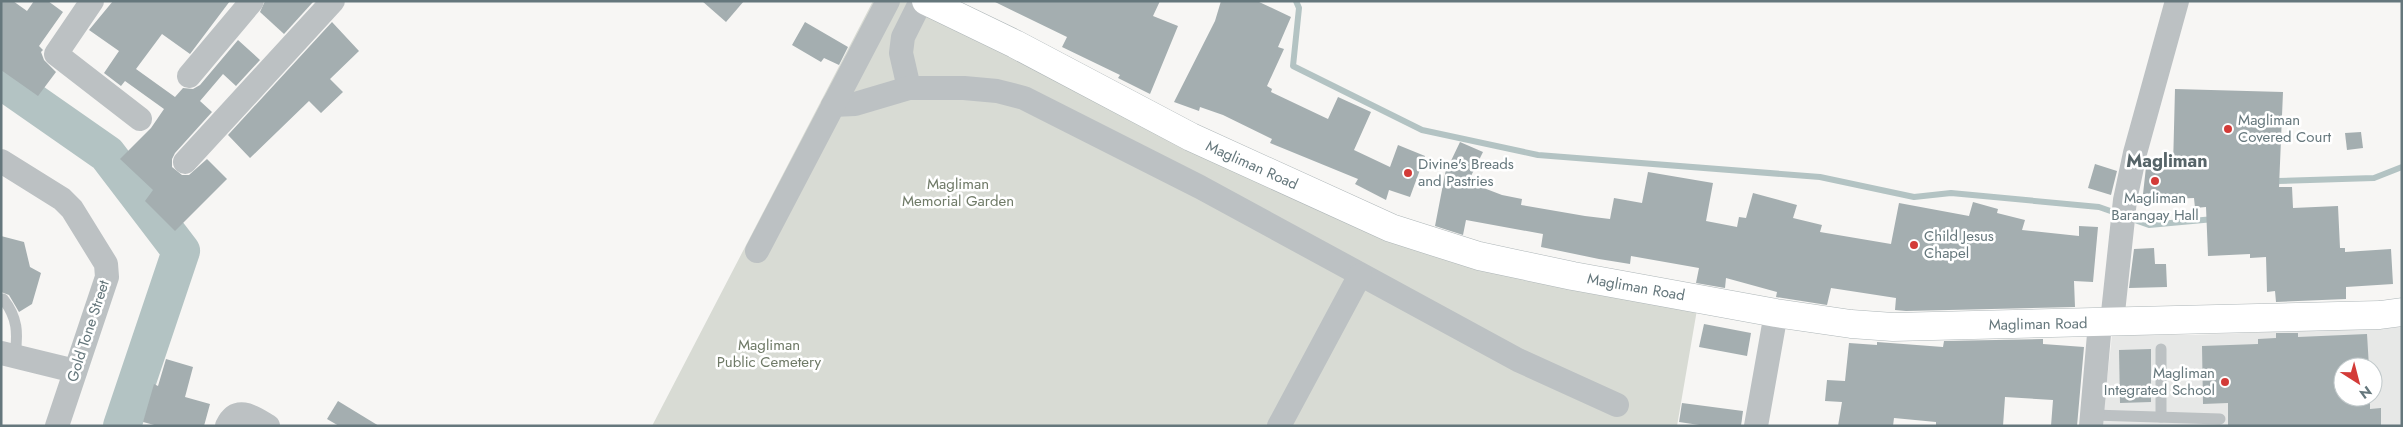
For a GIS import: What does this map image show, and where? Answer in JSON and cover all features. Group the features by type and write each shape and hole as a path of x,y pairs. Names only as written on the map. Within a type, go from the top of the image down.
{"street":[{"path":"190,76 252,1"},
{"path":"185,162 333,1"},
{"path":"757,251 888,1"},
{"path":"908,88 901,53 903,37 921,1"},
{"name":"Magliman Road","path":"926,1 1015,44 1191,137 1391,228 1478,256 1573,276 1776,313 1851,324 1893,327 2380,315 2402,312"},
{"path":"2092,420 2125,200 2135,153 2177,1"},
{"path":"82,5 56,54 140,119"},
{"path":"833,105 855,104 908,88 964,88 997,91 1043,106 1200,186 1518,360 1617,405"},
{"name":"Gold Tone Street","path":"1,161 62,200 72,209 106,264 107,277 57,426"},
{"path":"1279,426 1360,275"},
{"path":"1756,426 1776,313"},
{"path":"8,354 75,371"},
{"path":"227,426 230,419 239,413 248,414 268,426"}],"lane":[{"path":"3,299 16,318 18,330 8,354"},
{"path":"2161,349 2161,417"},
{"path":"2092,420 2161,417 2220,419"}],"shaded area":[{"name":"Magliman Integrated School","path":"2402,327 2402,426 2102,426 2112,335 2192,335"}],"green space":[{"name":"Magliman Memorial Garden","path":"873,1 926,1 1391,228 1699,298 1677,426 652,426"}],"building":[{"path":"1,1 13,1 27,11 34,1 48,1 63,12 39,46 43,50 41,52 44,60 56,72 38,96 1,70"},
{"path":"113,1 230,1 190,54 162,34 136,69 175,97 183,88 193,89 200,85 238,40 260,60 236,86 223,74 200,101 212,112 175,153 172,159 172,167 182,175 189,175 207,159 227,179 175,231 145,201 153,190 120,159 151,128 164,109 125,81 121,86 104,73 119,51 89,30"},
{"path":"265,1 313,2 284,34 260,12"},
{"path":"702,1 744,1 726,22"},
{"path":"993,1 1160,1 1153,16 1178,26 1150,94 1118,78 1120,75 1062,47 1067,37"},
{"path":"1221,1 1257,1 1291,17 1278,47 1284,49 1267,86 1272,89 1271,92 1328,119 1338,97 1371,112 1354,150 1390,167 1398,145 1425,156 1410,197 1389,190 1386,200 1355,184 1358,179 1270,143 1272,139 1223,115 1200,107 1199,111 1174,102 1215,21"},
{"path":"332,22 359,51 330,79 343,92 321,113 309,101 250,158 228,135"},
{"path":"805,22 848,47 839,65 824,58 821,62 792,45"},
{"path":"2175,89 2283,92 2279,187 2292,187 2293,208 2338,206 2340,248 2345,248 2345,252 2391,249 2393,284 2346,287 2346,299 2276,302 2275,291 2267,292 2266,257 2250,258 2250,254 2208,256 2206,207 2195,208 2194,198 2169,199 2169,195 2143,194 2146,167 2173,167"},
{"path":"2361,132 2363,148 2347,150 2345,133"},
{"path":"1460,142 1483,152 1468,182 1502,195 1522,199 1521,205 1585,216 1610,219 1614,198 1642,203 1648,172 1713,183 1706,221 1737,227 1739,217 1746,218 1753,193 1797,205 1793,218 1822,225 1820,232 1891,244 1899,203 1969,216 1973,202 1998,209 1997,213 2025,220 2022,230 2079,236 2079,226 2098,227 2093,282 2074,281 2075,307 1906,311 1895,310 1896,298 1831,288 1827,305 1776,297 1777,292 1726,278 1725,288 1696,283 1699,268 1631,256 1630,264 1599,259 1541,247 1543,234 1466,220 1463,235 1435,226 1447,164 1449,165"},
{"path":"2095,164 2117,171 2111,195 2088,188"},
{"path":"1,236 24,242 30,267 41,273 32,304 19,312 9,295 1,292"},
{"path":"2154,248 2155,264 2166,264 2167,287 2129,288 2134,249"},
{"path":"1704,324 1751,333 1747,356 1699,347"},
{"path":"2276,333 2298,333 2298,337 2367,334 2368,357 2333,357 2333,407 2381,408 2381,426 2228,426 2228,403 2203,404 2202,346 2258,344 2258,339 2276,338"},
{"path":"2043,339 2043,344 2084,347 2077,426 2051,426 2053,400 2005,397 2003,426 1936,426 1936,422 1894,418 1893,426 1838,426 1842,402 1825,401 1827,380 1845,381 1849,343 1877,345 1877,342 1943,347 1944,341"},
{"path":"2151,349 2151,402 2120,403 2119,350"},
{"path":"166,359 193,367 185,397 210,404 204,426 158,426 143,422 154,384 158,386"},
{"path":"338,401 379,426 339,426 327,419"},
{"path":"1682,403 1743,411 1741,426 1706,426 1679,422"}],"waterway":[{"path":"1296,1 1299,8 1293,66 1422,130 1538,155 1820,177 1914,197 1951,193 2099,207 2119,214"},
{"path":"1,80 107,154 181,251 122,426"},
{"path":"2275,185 2278,181 2374,178 2402,167"},
{"path":"2129,218 2149,225 2214,219"}],"place":[{"name":"Magliman Covered Court","path":"2228,129"},
{"name":"Divine's Breads and Pastries","path":"1408,173"},
{"name":"Magliman Barangay Hall","path":"2155,181"},
{"name":"Child Jesus Chapel","path":"1914,245"},
{"name":"Magliman Integrated School","path":"2225,382"}],"district":[{"name":"Magliman","path":"2167,161"}],"park label":[{"name":"Magliman Public Cemetery","path":"769,354"}]}
